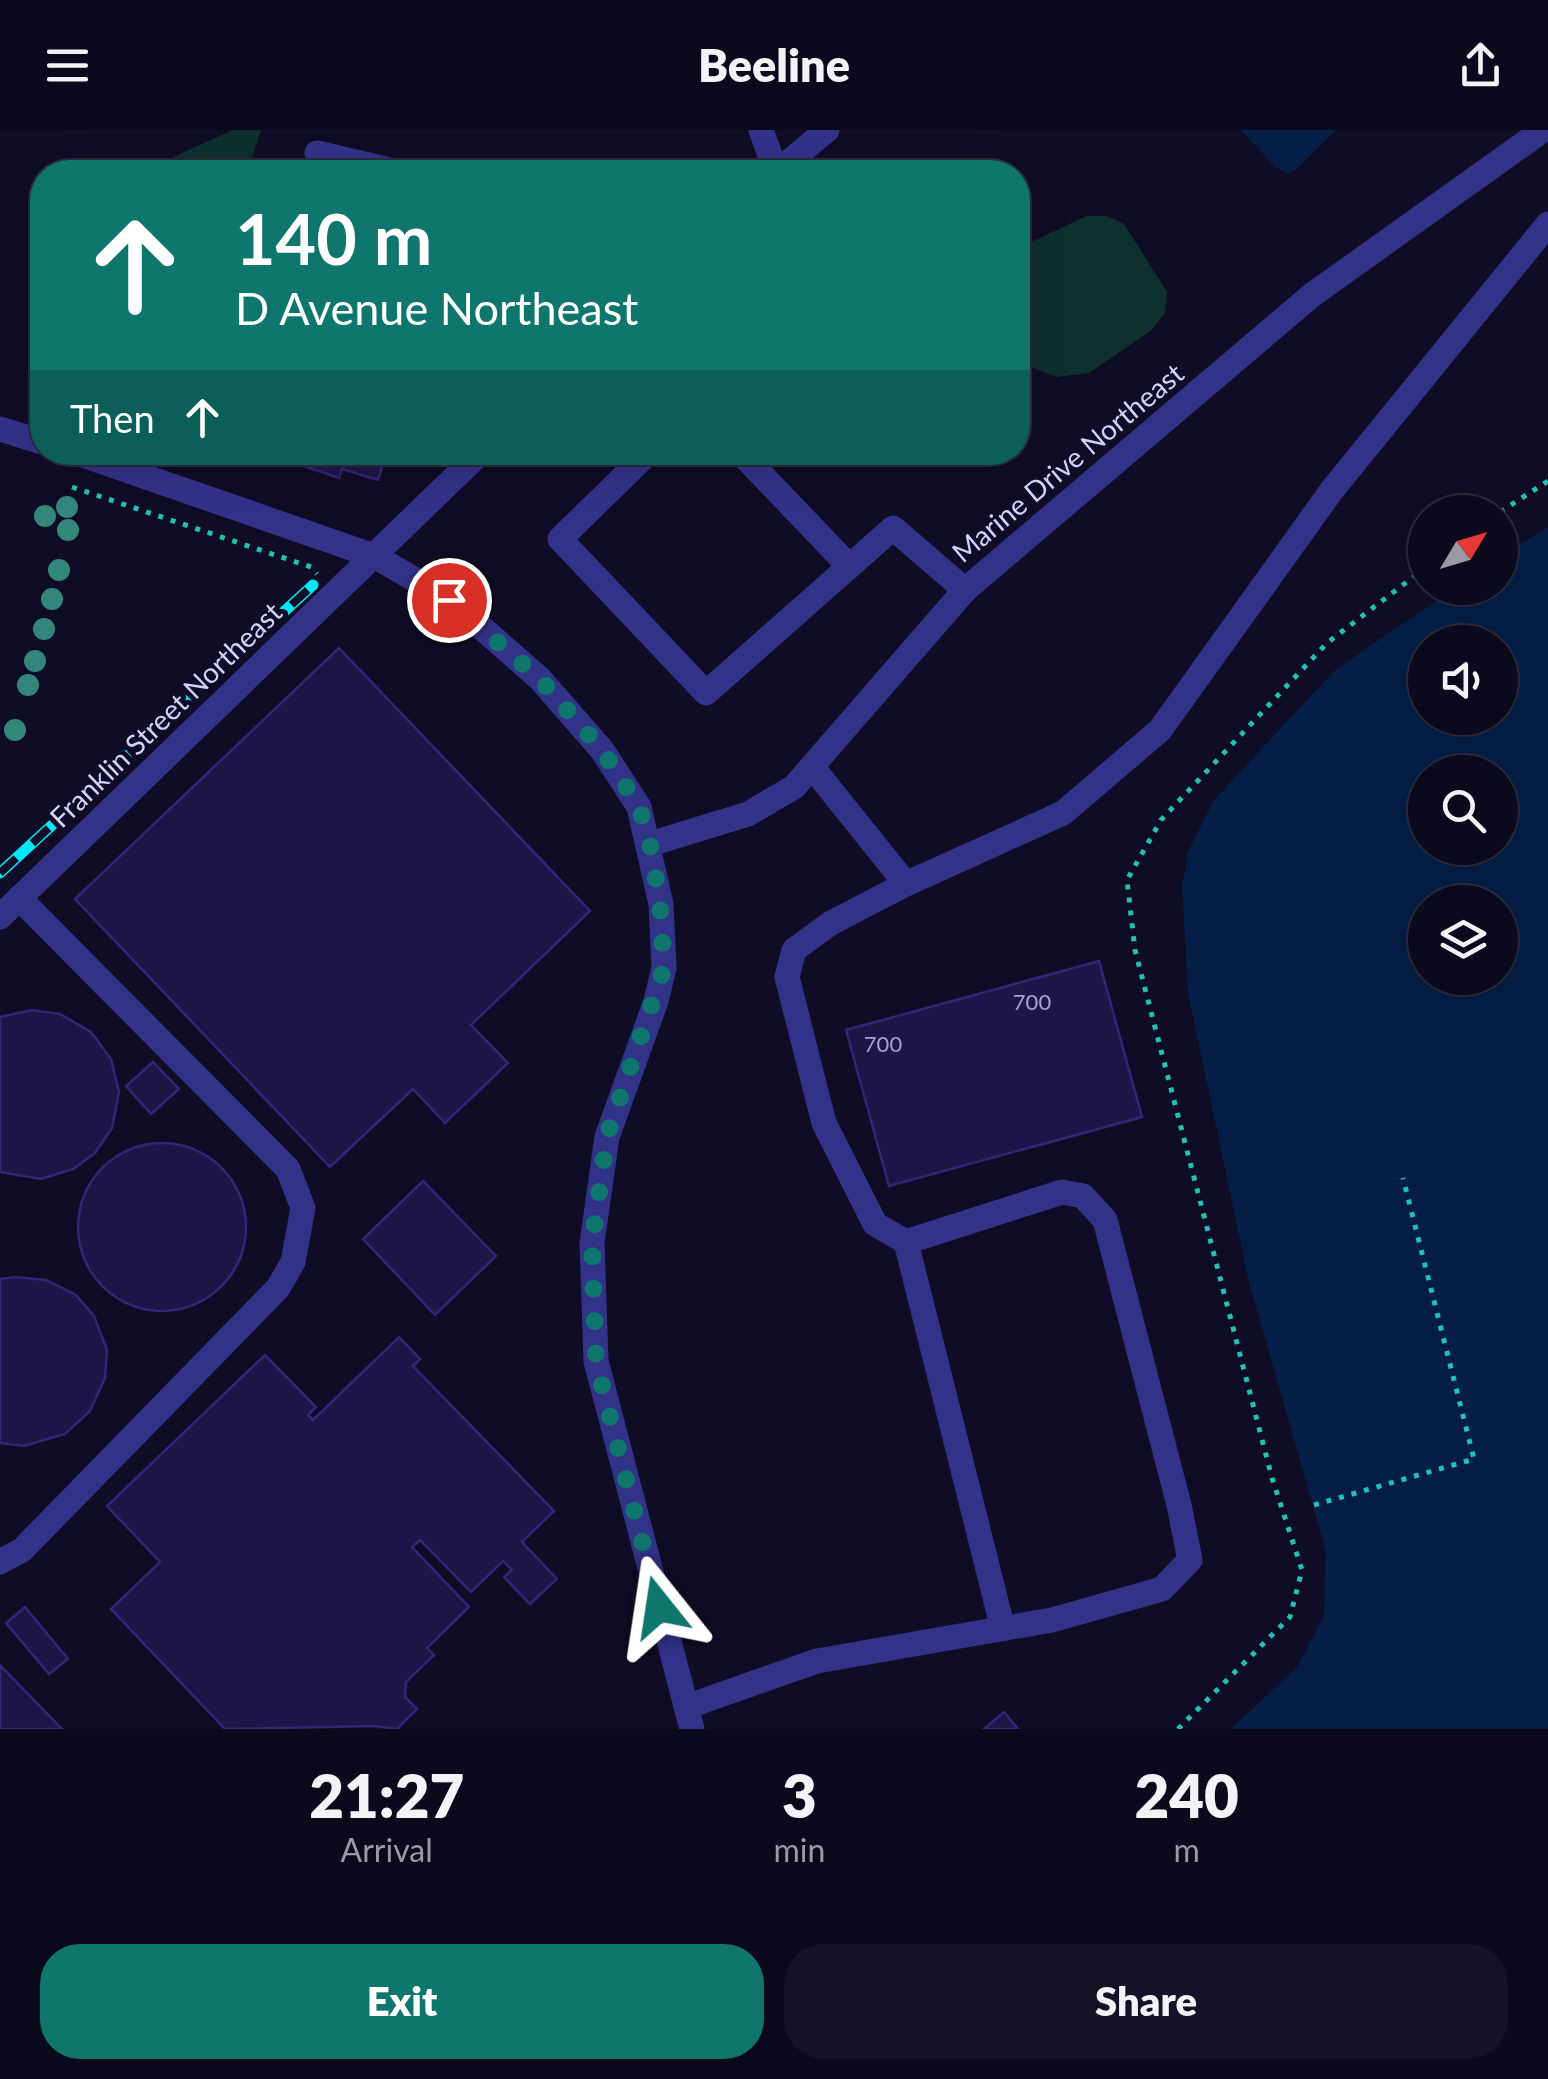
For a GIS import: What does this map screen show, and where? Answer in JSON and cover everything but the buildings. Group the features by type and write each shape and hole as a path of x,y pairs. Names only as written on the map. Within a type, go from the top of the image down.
{"street":[{"path":"761,130 772,160"},
{"path":"791,160 827,130"},
{"name":"Marine Drive Northeast","path":"650,844 748,814 794,787 964,590 1312,295 1543,130"},
{"path":"316,153 346,160"},
{"path":"1004,1629 906,1242 875,1224 824,1123 787,977 794,950 831,924 906,884 1063,813 1160,730 1332,490 1548,224"},
{"path":"0,429 30,438"},
{"path":"112,465 374,556 449,600 540,679 612,764 639,806 660,904 664,968 656,1001 607,1136 592,1244 596,1362 690,1718 817,1661 1052,1620 1162,1589 1190,1560 1180,1504 1105,1220 1084,1196 1062,1192 906,1242"},
{"name":"Franklin Street Northeast","path":"0,917 374,556 461,465"},
{"path":"636,465 560,538 706,693 893,528 964,590"},
{"path":"752,465 848,565"},
{"path":"813,768 906,884"},
{"path":"0,1562 22,1550 278,1288 293,1262 303,1208 288,1169 19,898"}],"path":[{"path":"1518,501 1548,482"},
{"path":"72,486 311,567 317,574"},
{"path":"1178,1729 1290,1617 1302,1570 1272,1478 1135,950 1128,880 1161,820 1327,643 1408,581"},
{"path":"1314,1505 1474,1459 1403,1178"}],"green space":[{"path":"233,130 261,130 251,160 172,160"},
{"path":"1087,216 1107,216 1124,224 1167,292 1165,313 1152,330 1089,373 1056,377 1030,367 1030,242"}],"water":[{"path":"1241,130 1336,130 1288,173 1276,168"},
{"path":"1548,527 1548,1729 1231,1729 1298,1666 1324,1615 1326,1551 1249,1283 1188,993 1182,886 1188,852 1214,800 1334,671 1429,605 1518,605 1518,545"}],"railway":[{"path":"0,873 313,585"}],"route":[{"path":"449,600 540,679 602,750 639,806 650,844 660,904 664,968 656,1001 607,1136 592,1244 596,1362 659,1607"}]}
